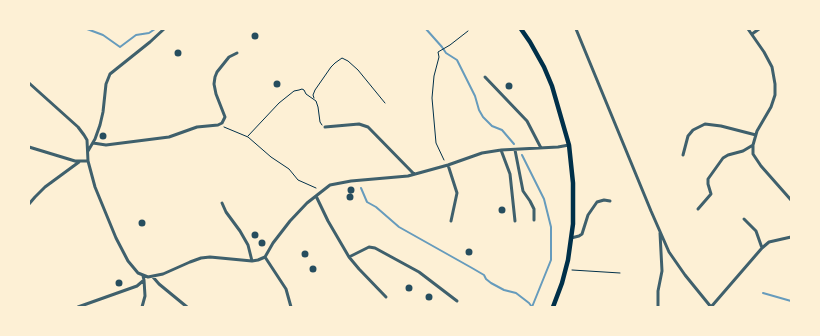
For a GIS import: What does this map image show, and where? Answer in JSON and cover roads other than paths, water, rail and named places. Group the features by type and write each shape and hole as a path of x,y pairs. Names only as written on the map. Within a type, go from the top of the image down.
{"main road":[{"path":"521,29 544,67 552,86 569,145 573,183 573,224 566,270 553,307"}],"street":[{"path":"88,151 100,125 106,84 110,74 164,29"},
{"path":"576,29 669,252 685,275 711,307 762,248 769,242 791,237"},
{"path":"748,29 764,52 772,67 775,84 775,95 771,107 756,135 753,145 753,154 756,160 791,200"},
{"path":"752,34 759,29"},
{"path":"93,143 106,145 168,137 197,127 218,125 222,123 225,117 216,94 214,84 215,77 217,72 229,57 237,53"},
{"path":"485,77 528,121 541,148"},
{"path":"29,83 78,127 87,140 88,160 95,187 116,238 128,261 144,278 144,296 142,307"},
{"path":"326,127 359,124 368,127 414,174"},
{"path":"683,155 688,136 693,130 705,124 721,126 756,135"},
{"path":"78,307 106,296 130,289 141,283 144,278 153,277 168,272 201,258 210,257 258,260 265,257 273,243 290,221 307,203 330,185 337,183 396,178 448,166 482,153 501,150 569,145"},
{"path":"698,209 711,194 708,179 723,158 743,151 753,145"},
{"path":"29,147 79,162"},
{"path":"501,150 510,174 515,221"},
{"path":"515,150 523,191 534,209 534,220"},
{"path":"29,204 45,188 79,162 88,160"},
{"path":"448,166 457,193 451,221"},
{"path":"318,195 328,221 349,257 386,297"},
{"path":"571,238 582,234 588,215 597,202 604,200 610,201"},
{"path":"222,203 226,212 248,245 252,260"},
{"path":"744,219 756,231 762,248"},
{"path":"658,307 658,291 662,272 660,231"},
{"path":"349,257 369,247 375,248 419,272 457,300"},
{"path":"265,257 286,289 291,307"},
{"path":"153,277 159,284 187,307"}],"waterway":[{"path":"87,29 103,35 120,47 136,35 149,33 155,29"},
{"path":"426,29 446,53 457,60 475,96 479,110 483,117 492,126 502,130 514,144"},
{"path":"522,155 544,199 551,227 551,260 532,307"},
{"path":"361,188 367,202 376,207 399,227 484,275 491,283 504,290 516,293 532,307"},
{"path":"763,293 791,301"}]}
